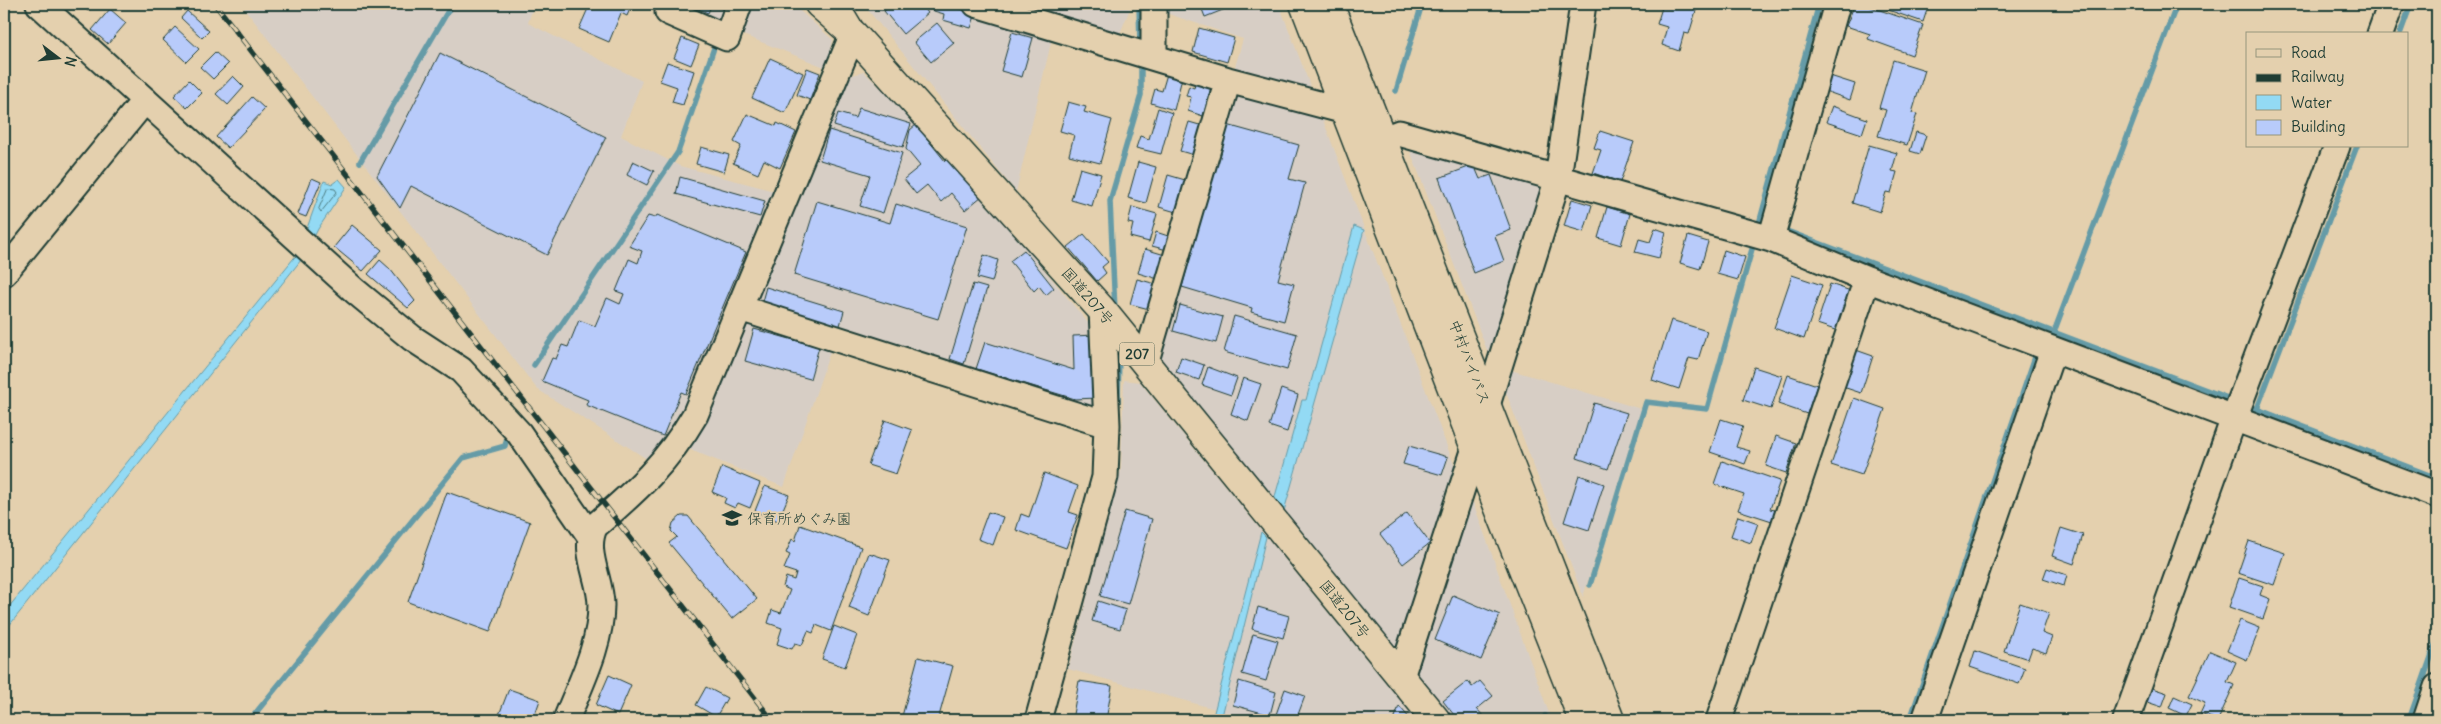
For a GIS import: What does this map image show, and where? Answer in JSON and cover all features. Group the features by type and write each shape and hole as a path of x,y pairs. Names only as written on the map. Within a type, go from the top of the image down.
{"highway":[{"name":"国道207号","path":"819,4 853,34 1102,310 1436,720"},
{"name":"中村バイパス","path":"1304,4 1355,106 1487,405 1610,720"},
{"name":"中村バイパス","path":"1329,4 1355,106"},
{"name":"中村バイパス","path":"1371,144 1475,448 1583,720"}],"street":[{"path":"39,4 304,244 412,338 461,370 519,433 590,536 602,605 597,640 566,720"},
{"path":"668,12 727,38 739,4"},
{"path":"590,536 595,526 650,478 678,445 695,415 853,34 835,4"},
{"path":"976,4 1228,80 1355,106"},
{"path":"1145,54 1154,4"},
{"path":"1487,405 1558,178 1583,4"},
{"path":"1766,230 1837,4"},
{"path":"2381,32 2391,4"},
{"path":"1145,364 1228,80"},
{"path":"4,273 145,100"},
{"path":"1371,144 1399,133 1558,178 1766,230 1867,279 2437,495"},
{"path":"2126,720 2234,418 2336,148"},
{"path":"1719,720 1867,279"},
{"path":"740,308 1107,425"},
{"path":"1038,720 1105,477 1107,425 1102,310"},
{"path":"1925,720 2053,350"},
{"path":"1401,677 1475,448"},
{"path":"2426,720 2437,687"}],"shaded area":[{"path":"241,4 534,4 528,23 642,81 621,136 680,166 797,197 849,76 864,72 945,149 1098,335 1103,428 833,343 784,487 668,441 650,461 537,389"},
{"path":"664,4 792,4 833,40 827,68"},
{"path":"863,4 1132,4 1112,53 1053,34 1016,192"},
{"path":"1139,4 1279,4 1456,470 1399,653 1153,353 1243,39"},
{"path":"1399,122 1552,168 1490,358"},
{"path":"1511,370 1641,409 1583,597 1504,387"},
{"path":"1124,380 1140,382 1416,720 1216,720 1219,710 1068,669 1121,470"},
{"path":"1469,491 1550,716 1549,720 1452,720 1412,671"}],"water":[{"path":"339,179 346,187 318,229 305,255 4,632 4,613 298,253 324,181 332,184"},
{"path":"1354,226 1364,230 1284,511 1274,500 1302,400 1306,400"},
{"path":"1261,532 1266,537 1221,720 1212,720"}],"building":[{"path":"80,4 94,4 88,11"},
{"path":"590,4 632,4 627,16 621,13 609,42 579,29"},
{"path":"686,4 712,4 708,13"},
{"path":"893,4 910,4 915,9 921,4 928,13 903,34 884,11"},
{"path":"929,4 942,4 976,13 971,28 943,20 944,14 934,11"},
{"path":"1200,4 1232,4 1233,6 1205,17"},
{"path":"1663,4 1698,4 1689,34 1684,33 1679,51 1662,45 1667,27 1657,24"},
{"path":"1848,4 1868,4 1868,6 1923,25 1912,55 1868,39 1870,34 1846,26 1854,6"},
{"path":"1890,4 1929,4 1923,22 1888,10"},
{"path":"110,9 126,23 108,44 92,30"},
{"path":"187,11 209,31 202,38 181,18"},
{"path":"937,23 954,43 931,62 914,42"},
{"path":"175,27 199,49 186,62 163,40"},
{"path":"1199,28 1234,38 1227,62 1193,52"},
{"path":"1012,32 1033,38 1022,77 1001,71"},
{"path":"682,38 699,45 691,65 674,58"},
{"path":"215,52 228,64 213,79 200,67"},
{"path":"440,53 606,137 547,255 411,186 400,208 377,176"},
{"path":"770,58 803,73 785,113 752,98"},
{"path":"1893,60 1925,70 1912,113 1917,114 1907,145 1878,136 1886,110 1879,108"},
{"path":"667,62 694,71 683,105 672,102 677,87 660,81"},
{"path":"807,68 820,73 810,100 797,95"},
{"path":"1167,74 1182,78 1174,110 1151,103 1155,89 1162,91"},
{"path":"233,76 244,87 228,105 216,94"},
{"path":"1830,76 1855,84 1850,100 1825,91"},
{"path":"189,80 202,93 187,108 174,96"},
{"path":"1196,82 1211,87 1203,116 1188,111 1191,97 1186,96 1189,86 1194,88"},
{"path":"252,97 265,109 228,148 216,137"},
{"path":"1068,102 1086,107 1084,112 1112,120 1100,163 1069,155 1074,135 1060,131"},
{"path":"1832,106 1867,119 1862,134 1826,122"},
{"path":"859,108 911,124 903,147 834,126 838,113 855,118"},
{"path":"1158,108 1172,113 1161,154 1136,148 1140,136 1149,139"},
{"path":"747,114 776,126 777,123 796,132 780,168 764,160 758,174 733,163 741,146 734,142"},
{"path":"1189,122 1203,126 1194,155 1180,151"},
{"path":"916,125 945,161 949,157 982,196 965,210 951,193 941,202 927,185 916,194 904,179 920,166 906,149 910,130"},
{"path":"1227,125 1299,145 1289,179 1305,183 1278,280 1294,284 1284,321 1251,312 1252,308 1182,287"},
{"path":"829,130 902,153 883,213 860,206 870,175 820,160"},
{"path":"1600,131 1634,142 1620,182 1593,173 1601,150 1594,148"},
{"path":"1916,132 1926,135 1920,154 1910,151"},
{"path":"1869,145 1897,153 1892,171 1897,172 1891,193 1886,192 1880,212 1852,203"},
{"path":"701,147 729,155 724,172 696,164"},
{"path":"633,161 654,171 647,185 627,175"},
{"path":"1138,162 1156,167 1146,203 1128,198"},
{"path":"1474,165 1480,179 1491,175 1511,230 1495,236 1504,261 1474,273 1439,178"},
{"path":"1080,168 1101,174 1092,206 1071,200"},
{"path":"1168,175 1185,180 1176,212 1159,207"},
{"path":"680,177 765,201 760,217 676,194"},
{"path":"312,178 321,182 306,217 298,214"},
{"path":"1572,199 1592,205 1584,232 1564,226"},
{"path":"817,201 890,223 896,204 967,226 938,319 794,275"},
{"path":"1132,207 1157,214 1149,242 1130,237 1133,224 1128,223"},
{"path":"1607,207 1630,214 1621,245 1598,238"},
{"path":"657,215 746,252 686,394 681,392 663,436 586,405 588,400 542,381 552,358 556,359 562,345 568,347 579,320 595,326 607,298 620,304 624,294 616,291 629,259 638,263 642,251 629,246 648,216 655,218"},
{"path":"352,225 382,250 363,271 334,247"},
{"path":"1655,228 1666,232 1659,258 1635,252 1639,239 1650,242"},
{"path":"1156,232 1171,237 1167,250 1152,246"},
{"path":"1084,234 1108,262 1102,267 1106,273 1097,281 1068,247"},
{"path":"1688,236 1708,242 1700,269 1680,263"},
{"path":"1145,249 1165,255 1158,279 1138,273"},
{"path":"1024,250 1054,288 1046,295 1039,286 1034,291 1010,261"},
{"path":"1724,250 1745,257 1738,280 1717,274"},
{"path":"984,255 998,260 992,282 977,278"},
{"path":"380,260 390,269 415,301 408,308 368,274"},
{"path":"1792,275 1822,285 1804,339 1774,328"},
{"path":"1137,279 1156,284 1149,309 1130,304"},
{"path":"973,284 987,288 964,364 950,359"},
{"path":"1830,284 1851,291 1838,331 1817,324"},
{"path":"766,287 844,311 839,329 761,305"},
{"path":"1180,305 1223,317 1216,343 1173,331"},
{"path":"1234,316 1297,334 1287,370 1224,352"},
{"path":"1671,320 1707,331 1698,360 1689,358 1679,389 1652,380"},
{"path":"754,329 819,347 810,379 745,361"},
{"path":"1095,335 1097,398 1075,399 976,369 985,342 1074,370 1073,336"},
{"path":"1853,349 1873,356 1861,393 1840,386"},
{"path":"1181,357 1204,365 1199,380 1176,372"},
{"path":"1208,367 1237,378 1231,395 1202,385"},
{"path":"1754,367 1782,376 1771,409 1743,400"},
{"path":"1788,375 1817,385 1807,414 1778,404"},
{"path":"1243,378 1261,384 1248,421 1231,414"},
{"path":"1281,389 1298,395 1287,432 1269,426"},
{"path":"1854,398 1885,409 1862,475 1831,465"},
{"path":"1594,403 1627,413 1608,469 1577,458"},
{"path":"1721,419 1743,426 1736,447 1750,451 1745,464 1710,452"},
{"path":"885,420 912,430 896,474 868,465"},
{"path":"1776,436 1796,443 1786,473 1766,466"},
{"path":"1409,446 1448,457 1442,475 1403,464"},
{"path":"1722,461 1780,481 1770,509 1775,510 1772,521 1738,510 1744,494 1714,484"},
{"path":"722,467 760,483 750,508 738,503 735,508 724,503 726,498 712,492"},
{"path":"1044,473 1078,486 1069,512 1078,515 1066,548 1016,530 1021,514 1029,517"},
{"path":"1579,475 1604,484 1589,530 1564,522"},
{"path":"765,486 789,495 778,521 755,511"},
{"path":"447,492 530,522 490,632 408,602"},
{"path":"1125,511 1152,519 1128,604 1100,596"},
{"path":"988,512 1003,517 993,545 978,539"},
{"path":"1407,513 1430,543 1403,564 1380,534"},
{"path":"681,516 688,516 757,599 732,619 669,543 677,537 671,531 673,523"},
{"path":"1738,516 1758,523 1751,543 1731,536"},
{"path":"800,525 861,547 831,631 816,625 813,633 808,631 802,645 795,643 792,649 777,644 782,628 768,623 772,610 781,613 790,590 783,587 786,577 794,580 796,573 784,569 790,555 786,553 792,539 795,541"},
{"path":"2061,528 2083,535 2074,564 2052,556"},
{"path":"2249,541 2285,553 2274,585 2238,573"},
{"path":"869,553 890,560 869,616 849,608"},
{"path":"2047,568 2067,575 2064,586 2043,579"},
{"path":"2239,578 2263,586 2260,595 2270,599 2263,619 2229,607"},
{"path":"1453,595 1500,615 1481,660 1435,640"},
{"path":"1098,601 1126,610 1120,629 1092,621"},
{"path":"2020,603 2049,613 2042,633 2052,637 2046,653 2032,648 2028,659 2004,651"},
{"path":"1258,607 1289,616 1283,638 1252,629"},
{"path":"2240,620 2260,628 2247,660 2227,651"},
{"path":"834,626 857,635 845,667 822,659"},
{"path":"1253,634 1278,641 1266,681 1242,674"},
{"path":"1975,651 2025,668 2019,684 1970,667"},
{"path":"2210,651 2236,662 2227,682 2234,685 2218,720 2200,714 2205,703 2189,696"},
{"path":"918,657 953,666 938,720 901,720"},
{"path":"609,675 631,685 618,715 596,705"},
{"path":"1079,681 1112,686 1106,720 1072,720"},
{"path":"1239,681 1276,692 1270,715 1233,705"},
{"path":"1468,681 1472,687 1480,681 1493,696 1477,709 1484,717 1482,720 1458,720 1443,701"},
{"path":"2146,686 2167,693 2162,707 2141,700"},
{"path":"706,687 727,698 716,717 696,705"},
{"path":"509,689 540,700 533,720 497,720"},
{"path":"1285,689 1305,696 1296,720 1274,720"},
{"path":"2174,696 2192,704 2186,716 2169,708"},
{"path":"1399,706 1411,720 1394,720"}],"waterway":[{"path":"360,162 452,4"},
{"path":"1139,4 1140,47"},
{"path":"1396,91 1422,4"},
{"path":"1768,223 1760,220 1819,4"},
{"path":"2054,332 2177,4"},
{"path":"2401,32 2411,4"},
{"path":"534,365 678,152 717,39"},
{"path":"1115,311 1110,201 1141,95 1141,61"},
{"path":"2257,409 2356,148"},
{"path":"1779,228 2233,400"},
{"path":"1590,585 1646,402 1707,409 1754,242"},
{"path":"1118,402 1119,354"},
{"path":"1910,720 2035,357"},
{"path":"2244,404 2437,478"},
{"path":"250,720 463,458 505,446 507,437"},
{"path":"2409,720 2437,640"},
{"path":"1544,720 1545,716"}],"railway":[{"path":"215,4 772,720"}],"place":[{"name":"保育所めぐみ園","path":"732,518"}]}
